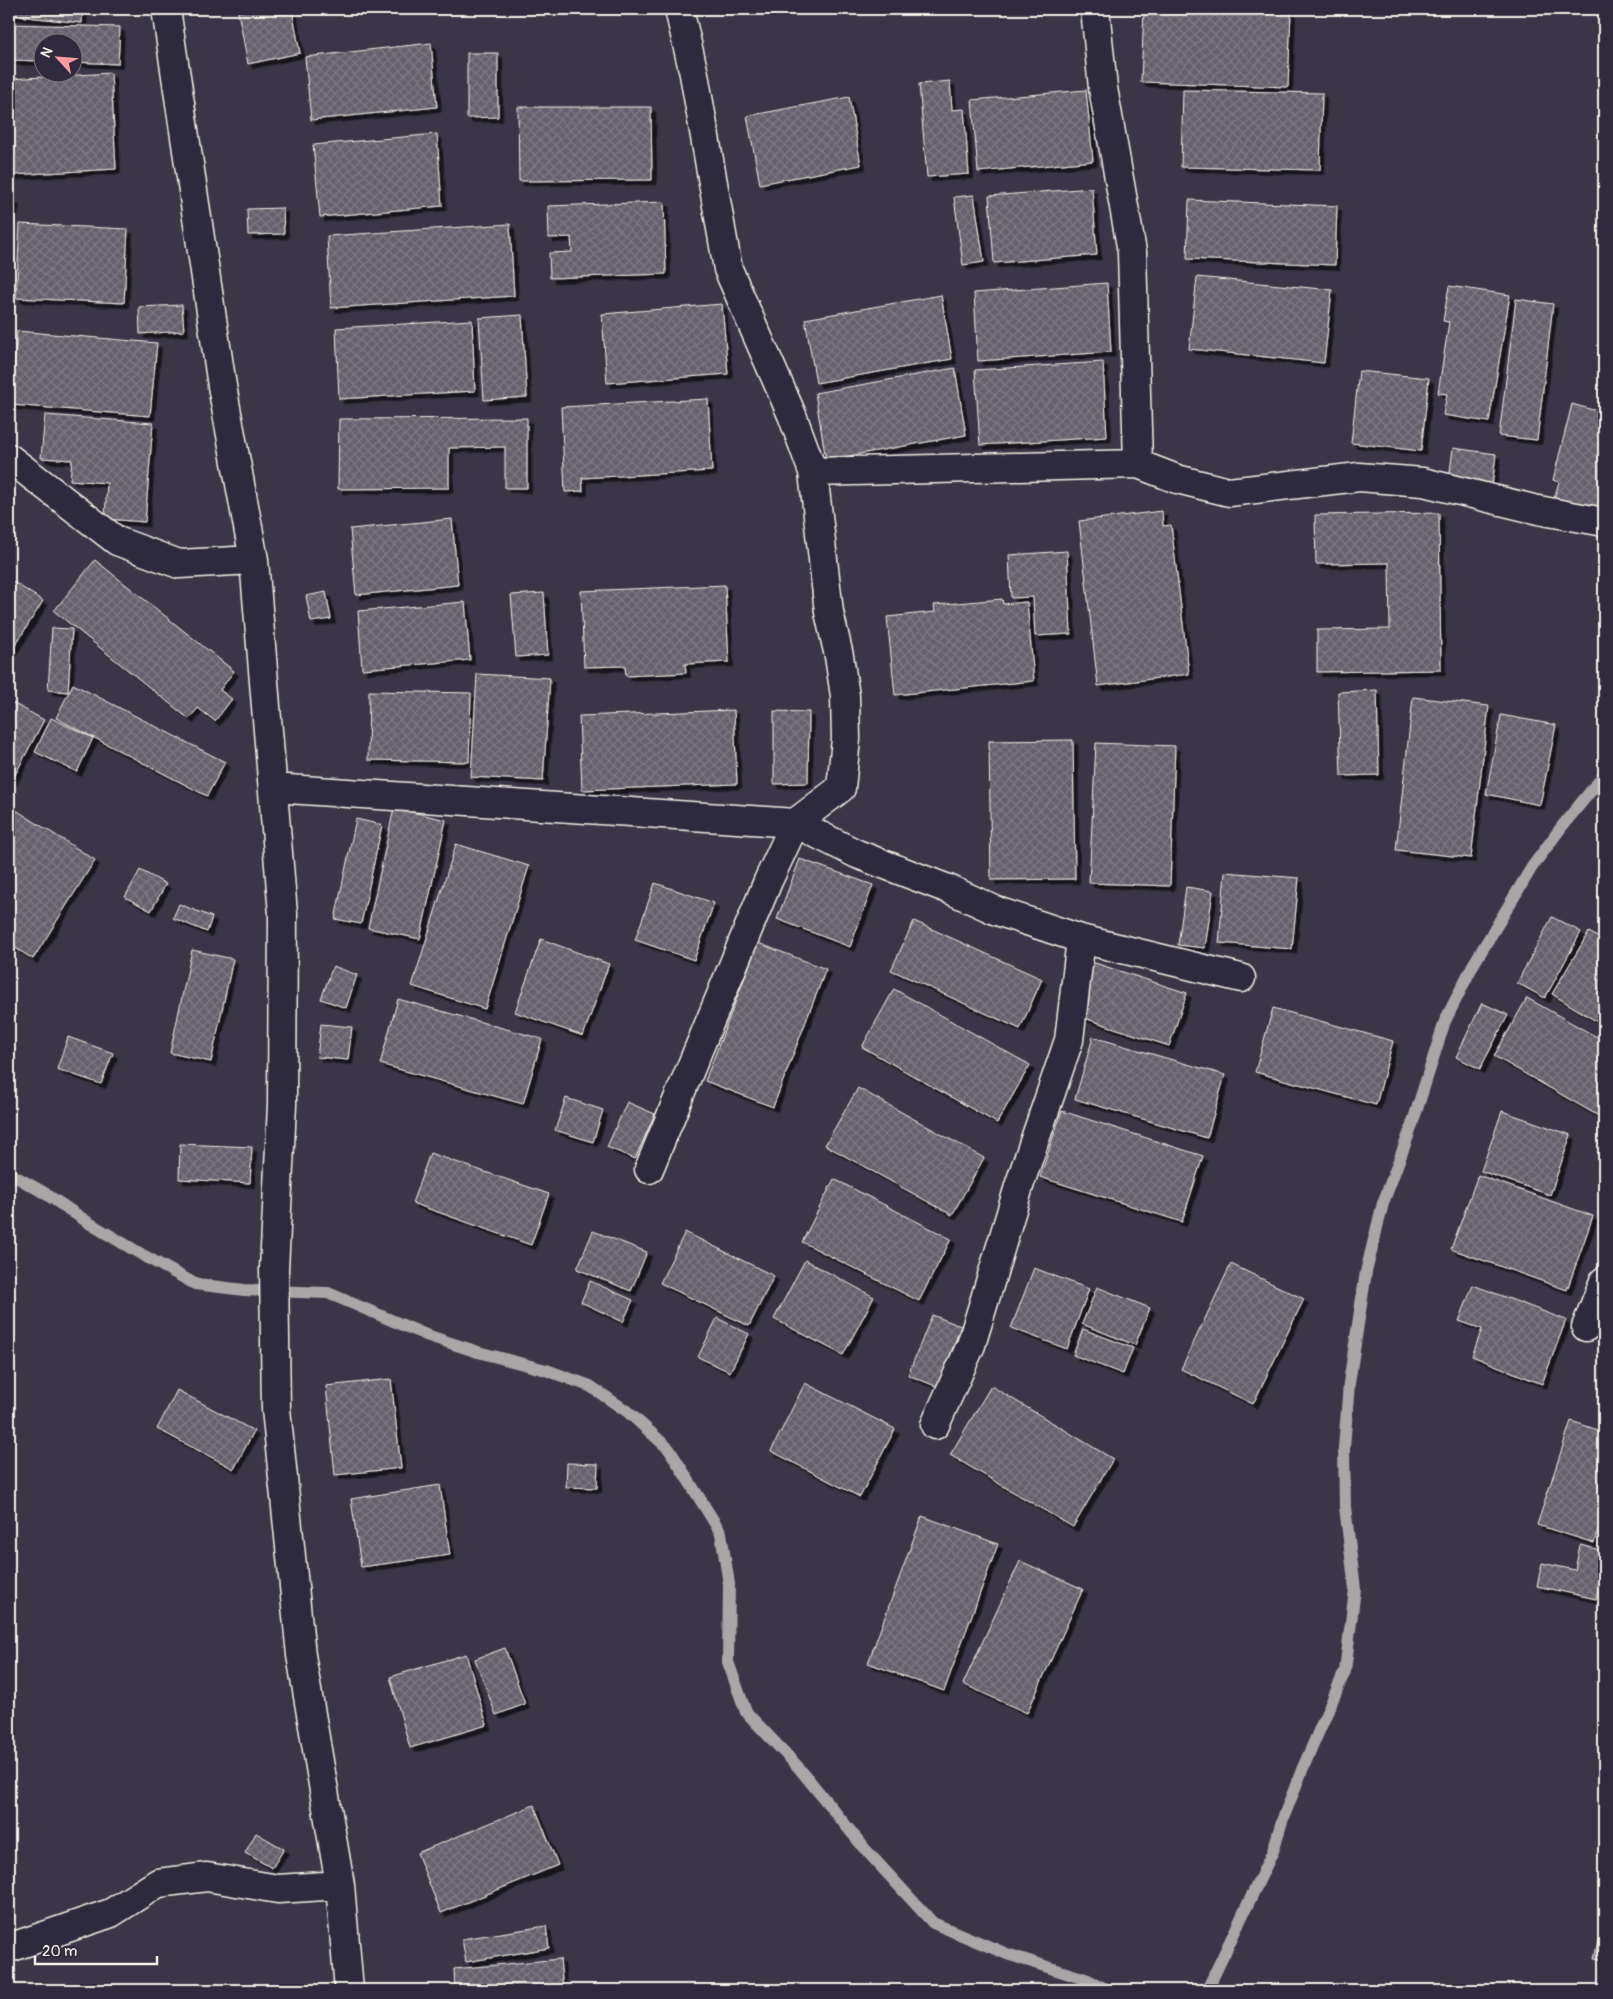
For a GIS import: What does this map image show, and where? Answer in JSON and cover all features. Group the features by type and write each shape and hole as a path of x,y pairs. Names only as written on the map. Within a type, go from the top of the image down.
{"street":[{"path":"166,9 222,386 254,560 283,914 282,1105 274,1269 276,1409 300,1655 340,1885 349,1990"},
{"path":"649,1169 768,881 795,823 841,788 846,739 845,696 830,612 813,472 792,415 728,268 694,74 679,9"},
{"path":"1095,9 1103,88 1132,252 1138,464"},
{"path":"9,458 117,541 179,564 254,560"},
{"path":"813,472 1138,464 1177,479 1229,492 1359,477 1423,482 1538,510 1604,522"},
{"path":"273,788 795,823 857,854 951,890 997,912 1081,939 1241,978"},
{"path":"935,1425 971,1345 1020,1183 1069,1040 1081,939"},
{"path":"1586,1327 1604,1281"},
{"path":"9,1948 111,1913 158,1883 208,1876 278,1889 340,1885"}],"building":[{"path":"9,9 83,9 82,23 9,15"},
{"path":"252,9 292,9 300,53 248,64 238,12"},
{"path":"1144,9 1291,11 1288,87 1141,82"},
{"path":"9,24 120,27 118,64 82,62 82,32 32,32 32,61 9,60"},
{"path":"431,43 437,107 311,120 305,57"},
{"path":"467,53 498,53 498,117 467,118"},
{"path":"111,73 116,169 12,175 9,79 32,78 32,82 82,82 82,75"},
{"path":"950,81 952,110 964,109 969,174 927,177 919,84"},
{"path":"1086,90 1093,161 978,172 972,100"},
{"path":"1183,90 1322,93 1320,170 1181,167"},
{"path":"849,97 861,165 760,184 747,116"},
{"path":"518,107 651,107 652,180 519,181"},
{"path":"437,134 442,206 320,217 313,145"},
{"path":"1092,188 1097,255 994,263 989,196"},
{"path":"974,195 984,262 963,265 954,197"},
{"path":"9,200 15,201 9,225"},
{"path":"1189,200 1337,206 1335,265 1187,259"},
{"path":"664,202 666,274 550,278 549,253 572,252 571,237 549,238 548,206"},
{"path":"283,208 284,234 248,235 247,209"},
{"path":"20,224 128,229 124,303 16,298"},
{"path":"510,224 514,296 331,308 327,236"},
{"path":"1197,277 1332,290 1324,363 1189,349"},
{"path":"1107,283 1111,352 978,361 974,293"},
{"path":"1449,286 1510,295 1489,422 1443,415 1447,394 1438,393 1449,322 1443,321"},
{"path":"941,295 952,359 816,383 805,319"},
{"path":"1516,299 1553,304 1537,440 1499,436"},
{"path":"722,304 728,374 607,383 602,314"},
{"path":"182,305 184,331 140,334 139,307"},
{"path":"522,315 527,397 484,400 479,318"},
{"path":"472,320 475,391 339,399 336,328"},
{"path":"17,331 157,343 150,416 11,405"},
{"path":"1103,362 1107,437 980,445 975,370"},
{"path":"955,368 966,435 826,460 815,393"},
{"path":"1359,371 1429,378 1421,451 1351,443"},
{"path":"708,399 712,471 582,478 583,491 565,492 561,407"},
{"path":"1572,404 1604,413 1604,514 1553,502 1559,482 1553,480"},
{"path":"45,415 153,423 145,522 105,519 107,483 70,480 72,460 41,458"},
{"path":"527,418 527,488 505,488 505,447 449,448 449,488 338,489 339,419"},
{"path":"1453,448 1496,454 1492,486 1449,480"},
{"path":"1162,511 1163,526 1171,525 1189,674 1098,686 1079,521"},
{"path":"1439,513 1441,670 1317,672 1317,630 1390,629 1389,563 1316,564 1315,515"},
{"path":"452,519 458,585 356,595 350,529"},
{"path":"1067,551 1071,634 1035,636 1033,597 1011,598 1009,555"},
{"path":"95,560 234,671 220,690 232,699 215,721 198,708 189,719 54,611"},
{"path":"9,579 43,601 9,655"},
{"path":"725,585 729,662 685,664 686,673 626,676 625,666 584,667 581,591"},
{"path":"326,592 331,619 311,622 306,596"},
{"path":"544,593 548,655 516,657 511,595"},
{"path":"1002,599 1003,604 1027,602 1034,681 895,695 887,617 935,612 934,605"},
{"path":"465,602 470,660 362,669 358,611"},
{"path":"52,628 72,629 68,692 48,690"},
{"path":"477,674 550,678 543,781 471,777"},
{"path":"73,684 225,762 207,796 56,718"},
{"path":"1377,690 1379,775 1341,776 1338,692"},
{"path":"369,691 471,693 469,762 368,760"},
{"path":"1413,697 1489,706 1471,858 1396,850"},
{"path":"9,701 44,720 9,786"},
{"path":"734,710 737,784 582,790 579,716"},
{"path":"774,711 809,712 808,783 774,784"},
{"path":"1501,715 1556,725 1540,805 1486,794"},
{"path":"51,718 93,738 77,772 35,752"},
{"path":"1073,740 1075,879 991,880 989,741"},
{"path":"1096,743 1175,746 1170,886 1089,883"},
{"path":"394,808 446,820 420,939 368,928"},
{"path":"16,810 95,860 33,959 9,944 9,920 14,913 9,910 9,822"},
{"path":"356,819 382,825 361,924 335,919"},
{"path":"456,844 529,866 485,1009 412,986"},
{"path":"800,859 873,885 850,947 777,919"},
{"path":"140,870 166,884 151,911 125,897"},
{"path":"1225,872 1299,878 1292,949 1219,943"},
{"path":"655,883 714,903 694,960 635,940"},
{"path":"1186,887 1213,891 1205,948 1178,945"},
{"path":"179,904 212,917 207,932 173,918"},
{"path":"1552,917 1581,932 1545,998 1517,983"},
{"path":"914,921 1042,979 1020,1029 891,970"},
{"path":"1589,932 1604,941 1604,1026 1552,994"},
{"path":"541,939 609,964 583,1036 515,1012"},
{"path":"758,943 826,969 773,1107 705,1081"},
{"path":"192,950 233,959 211,1062 170,1053"},
{"path":"1092,962 1187,993 1169,1046 1075,1015"},
{"path":"333,966 357,975 346,1008 321,999"},
{"path":"894,989 1030,1065 997,1123 862,1047"},
{"path":"1527,998 1604,1041 1604,1119 1494,1056"},
{"path":"398,999 542,1039 523,1104 380,1064"},
{"path":"1482,1003 1508,1015 1480,1069 1456,1057"},
{"path":"1273,1008 1393,1041 1376,1105 1255,1072"},
{"path":"321,1024 352,1027 348,1060 317,1057"},
{"path":"68,1037 113,1053 101,1084 57,1069"},
{"path":"1093,1037 1225,1075 1207,1138 1075,1099"},
{"path":"858,1088 984,1158 952,1215 825,1145"},
{"path":"566,1098 603,1110 593,1142 555,1130"},
{"path":"627,1102 655,1114 635,1159 607,1147"},
{"path":"1062,1111 1203,1156 1182,1222 1040,1177"},
{"path":"1502,1111 1571,1135 1550,1195 1481,1171"},
{"path":"180,1144 252,1147 250,1183 179,1179"},
{"path":"430,1153 549,1194 531,1245 412,1203"},
{"path":"1478,1175 1593,1216 1567,1290 1451,1249"},
{"path":"834,1179 951,1239 919,1301 802,1242"},
{"path":"593,1231 647,1252 631,1291 577,1269"},
{"path":"685,1232 774,1276 749,1326 660,1283"},
{"path":"805,1260 874,1297 843,1355 774,1319"},
{"path":"1231,1264 1304,1299 1253,1404 1181,1369"},
{"path":"1034,1268 1089,1289 1067,1349 1011,1328"},
{"path":"590,1281 633,1300 623,1322 581,1302"},
{"path":"1473,1285 1566,1320 1542,1384 1472,1356 1482,1329 1459,1321"},
{"path":"1097,1287 1150,1308 1135,1345 1082,1324"},
{"path":"932,1315 961,1326 938,1387 908,1375"},
{"path":"717,1318 749,1334 730,1372 698,1357"},
{"path":"1083,1329 1133,1348 1123,1374 1073,1355"},
{"path":"391,1379 401,1468 335,1475 326,1386"},
{"path":"805,1383 895,1429 860,1497 771,1451"},
{"path":"991,1386 1113,1459 1073,1527 950,1455"},
{"path":"177,1390 254,1431 234,1469 157,1429"},
{"path":"1571,1421 1604,1432 1604,1510 1594,1543 1537,1525"},
{"path":"567,1463 598,1464 597,1488 566,1487"},
{"path":"440,1485 450,1555 361,1567 351,1499"},
{"path":"922,1516 998,1544 944,1691 868,1663"},
{"path":"1580,1545 1604,1551 1604,1563 1596,1599 1537,1586 1542,1563 1575,1570"},
{"path":"1020,1561 1083,1589 1027,1713 963,1684"},
{"path":"505,1648 525,1704 496,1715 475,1659"},
{"path":"466,1654 487,1725 410,1748 390,1677"},
{"path":"534,1805 558,1865 441,1913 417,1853"},
{"path":"256,1833 284,1849 272,1868 245,1853"},
{"path":"1604,1917 1604,1960 1594,1958"},
{"path":"546,1926 549,1948 466,1962 462,1939"},
{"path":"560,1959 563,1990 455,1990 454,1969"}],"waterway":[{"path":"1207,1990 1273,1851 1282,1821 1302,1770 1345,1671 1355,1589 1345,1507 1344,1448 1349,1383 1366,1272 1383,1203 1410,1131 1445,1021 1473,965 1532,867 1604,775"},
{"path":"9,1173 43,1192 89,1223 195,1284 244,1290 328,1293 426,1335 478,1352 546,1370 590,1386 628,1412 669,1449 721,1533 729,1584 728,1662 746,1712 799,1768 865,1849 933,1923 1007,1954 1088,1980 1108,1990"}]}
